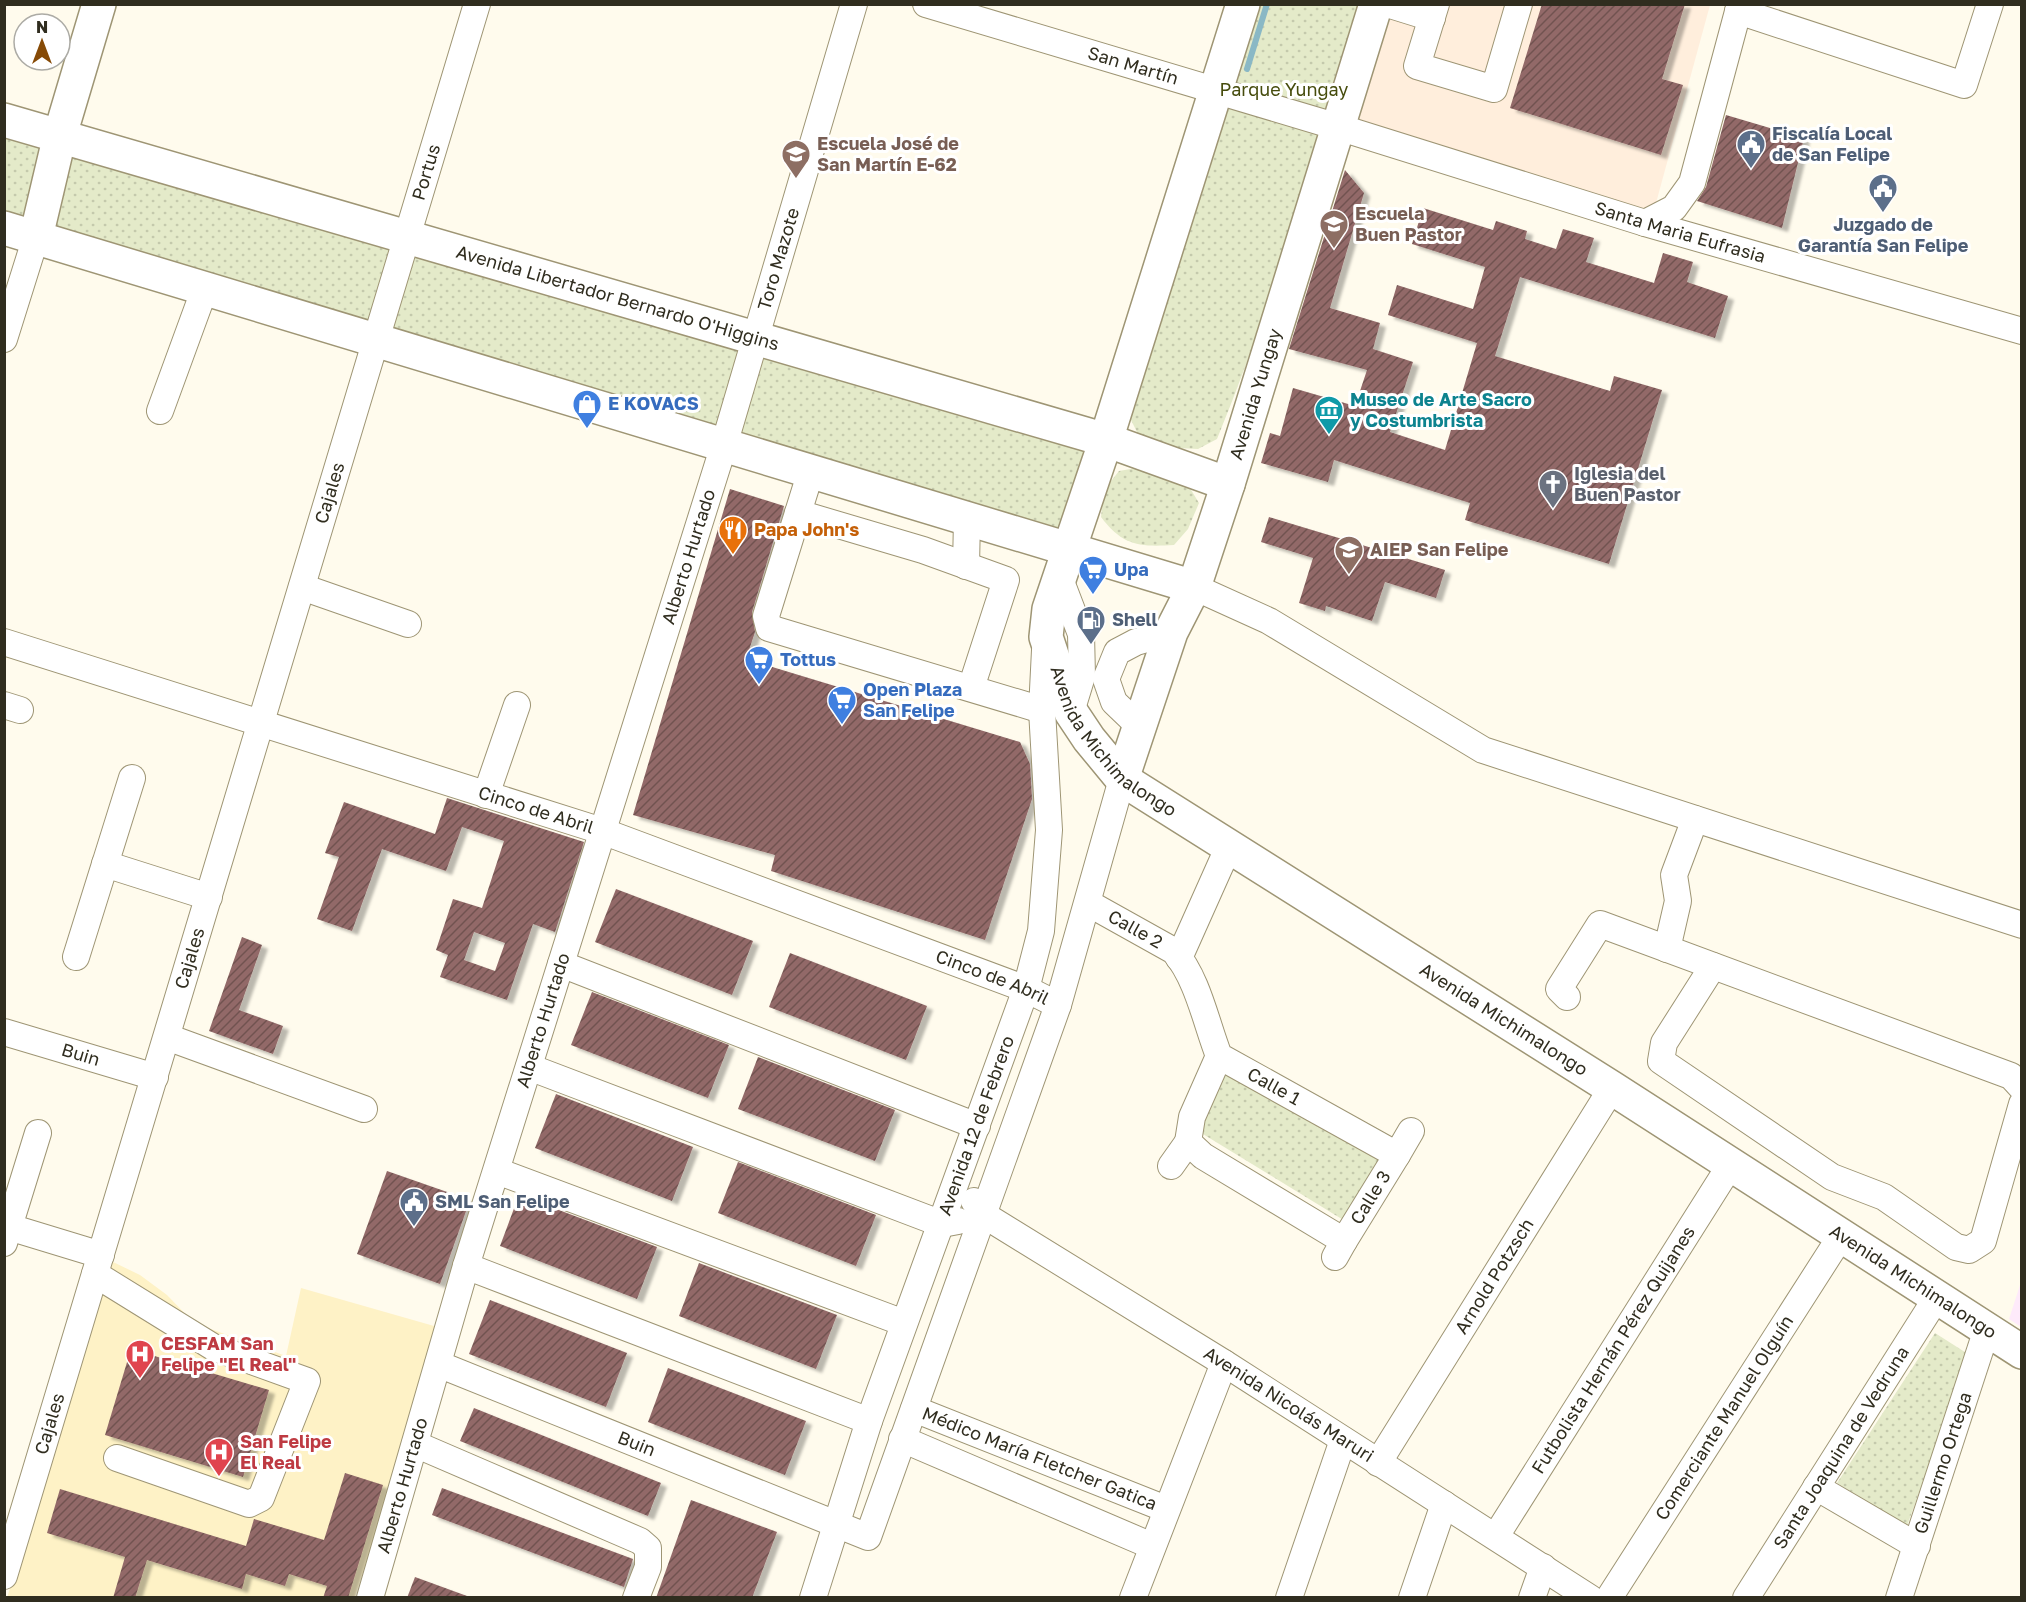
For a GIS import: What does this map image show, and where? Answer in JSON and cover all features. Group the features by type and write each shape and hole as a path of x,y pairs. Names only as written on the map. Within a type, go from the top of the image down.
{"main road":[{"path":"36,237 60,135 99,4"},
{"path":"1065,564 1217,92 1243,4"},
{"name":"Avenida Yungay","path":"1122,779 1171,632 1194,587 1228,484 1376,4"},
{"name":"Avenida Libertador Bernardo O'Higgins","path":"4,120 1106,440 1228,484"},
{"path":"4,228 967,519 1065,564 1194,587"},
{"name":"Avenida Michimalongo","path":"1065,564 1049,609 1046,637 1056,711 1089,739 1122,779 1612,1088 2022,1352"}],"street":[{"name":"Portus","path":"376,340 477,4"},
{"name":"Toro Mazote","path":"724,445 854,4"},
{"name":"San Martín","path":"926,4 1338,127"},
{"path":"1387,4 1434,11 1417,66 1494,89 1519,4"},
{"path":"1645,223 1674,208 1692,183 1739,8 1964,85 1990,4"},
{"name":"Santa Maria Eufrasia","path":"1338,127 1645,223 2022,331"},
{"path":"4,339 36,237"},
{"path":"160,411 206,288"},
{"name":"Cajales","path":"4,1576 376,340"},
{"name":"Alberto Hurtado","path":"370,1598 466,1266 724,445"},
{"path":"811,471 766,616 769,628 1056,711 1082,676 1081,634 1065,564"},
{"path":"798,513 841,524 1006,580 971,688"},
{"path":"966,566 967,519"},
{"path":"302,587 408,624"},
{"path":"1194,587 1269,621 1483,750 2022,925"},
{"path":"1140,728 1114,702 1106,679 1117,652 1136,642 1171,632"},
{"name":"Cinco de Abril","path":"4,642 602,831 1026,989 1058,1005"},
{"path":"486,795 517,705"},
{"name":"Avenida 12 de Febrero","path":"813,1598 869,1421 1026,989 1041,931 1056,711"},
{"path":"76,957 132,777"},
{"name":"Avenida 12 de Febrero","path":"868,1537 1058,1005 1122,779"},
{"path":"1667,949 1678,901 1674,875 1695,819"},
{"path":"1171,1166 1188,1142 1192,1116 1219,1056 1188,972 1179,958 1229,846"},
{"path":"105,864 209,897"},
{"name":"Calle 2","path":"1088,903 1174,951 1179,958"},
{"path":"1567,997 1559,989 1600,924 2011,1076 2022,1088"},
{"path":"561,964 977,1126"},
{"path":"1713,966 1664,1043 1661,1061 1832,1177 1884,1197 1956,1247 1969,1250 1983,1241 2022,1104"},
{"name":"Buin","path":"4,1032 155,1077"},
{"path":"167,1037 364,1109"},
{"name":"Calle 1","path":"1219,1056 1397,1155"},
{"path":"529,1067 942,1224 984,1215"},
{"name":"Arnold Potzsch","path":"1378,1463 1612,1088"},
{"path":"1397,1155 1411,1131"},
{"path":"38,1133 7,1235 98,1264 213,1347 307,1381 261,1498 249,1504 117,1458"},
{"name":"Calle 3","path":"1188,1142 1203,1156 1339,1249 1397,1155"},
{"name":"Futbolista Hernán Pérez Quijanes","path":"1496,1536 1731,1164"},
{"path":"497,1171 904,1323"},
{"name":"Avenida Nicolás Maruri","path":"958,1179 984,1215 1224,1363 1590,1598"},
{"name":"Comerciante Manuel Olguín","path":"1609,1598 1841,1236"},
{"path":"466,1266 869,1421"},
{"name":"Santa Joaquina de Vedruna","path":"1746,1598 1937,1297"},
{"name":"Guillermo Ortega","path":"1899,1598 1987,1329"},
{"path":"1133,1598 1224,1363"},
{"name":"Buin","path":"438,1364 868,1537"},
{"name":"Médico María Fletcher Gatica","path":"914,1409 1166,1509"},
{"name":"Médico María Fletcher Gatica","path":"902,1439 1152,1546"},
{"path":"1289,1598 1342,1440"},
{"path":"415,1444 640,1540 648,1548 649,1558 636,1598"},
{"path":"1816,1487 1917,1546"},
{"path":"1412,1598 1444,1504"},
{"path":"1532,1598 1543,1567"}],"shaded area":[{"path":"1390,5 1710,5 1653,214 1350,122"},
{"name":"San Felipe El Real","path":"109,1260 140,1275 167,1295 194,1323 286,1356 301,1288 441,1328 355,1597 7,1598"},
{"path":"2021,1282 2021,1327 2009,1319"}],"green space":[{"name":"Parque Yungay","path":"1258,5 1362,5 1258,332 1217,439 1198,449 1178,448 1154,442 1138,434 1126,410"},
{"path":"4,123 1088,442 1069,531 5,216"},
{"path":"1153,465 1182,475 1199,503 1188,529 1174,545 1151,546 1133,543 1117,534 1101,517 1104,490 1119,471"},
{"path":"1222,1070 1388,1159 1345,1221 1198,1131"},
{"path":"1935,1333 1968,1354 1907,1526 1837,1483"}],"building":[{"path":"1542,4 1685,4 1662,79 1683,85 1661,155 1510,108"},
{"name":"Fiscalía Local de San Felipe","path":"1726,115 1804,138 1782,228 1697,201 1706,187"},
{"path":"1345,170 1364,193 1330,308 1380,323 1373,349 1413,362 1390,432 1445,450 1477,343 1388,315 1397,285 1473,309 1485,267 1412,244 1423,208 1493,230 1496,221 1527,231 1525,239 1556,249 1563,229 1594,238 1586,262 1654,283 1663,253 1693,262 1687,282 1728,296 1715,338 1520,277 1495,356 1610,391 1614,376 1662,390 1609,564 1465,520 1470,503 1334,460 1328,482 1261,463 1270,433 1280,436 1293,388 1355,406 1367,370 1289,349"},
{"path":"730,489 784,506 752,612 755,632 746,659 1020,742 1030,764 1032,799 985,940 771,871 775,855 633,815"},
{"path":"1269,517 1445,570 1436,598 1385,582 1372,621 1326,606 1325,611 1299,603 1313,558 1261,542"},
{"path":"447,798 584,842 555,932 533,924 507,1000 440,977 448,955 436,950 453,899 482,908 504,841 462,827 446,871 382,849 352,931 317,919 339,857 325,853 344,802 435,834","holes":["474,932 505,943 495,971 464,960"]},
{"path":"616,889 753,941 732,995 595,942"},
{"path":"242,937 262,945 239,1010 283,1026 273,1054 209,1031"},
{"path":"790,953 927,1006 906,1060 769,1007"},
{"path":"592,992 729,1045 708,1098 571,1045"},
{"path":"758,1057 895,1110 875,1161 738,1109"},
{"path":"556,1094 693,1147 672,1201 535,1148"},
{"path":"738,1162 876,1215 856,1266 718,1213"},
{"name":"SML San Felipe","path":"387,1171 470,1200 440,1284 357,1254"},
{"path":"519,1195 657,1247 637,1299 500,1246"},
{"path":"699,1263 837,1315 816,1369 679,1316"},
{"path":"490,1300 627,1353 606,1407 469,1354"},
{"path":"131,1349 269,1390 243,1477 105,1435"},
{"path":"668,1368 806,1421 785,1475 648,1422"},
{"path":"474,1408 661,1483 648,1516 460,1441"},
{"path":"345,1473 383,1485 348,1598 323,1598 327,1586 289,1574 285,1586 246,1574 242,1589 147,1560 135,1598 113,1598 125,1557 47,1533 60,1489 246,1546 254,1519 324,1540"},
{"path":"442,1488 633,1559 624,1587 432,1515"},
{"path":"691,1500 777,1532 752,1598 656,1598"},
{"path":"415,1577 467,1596 467,1598 407,1598"}],"waterway":[{"path":"1247,69 1267,4"}],"place":[{"name":"Fiscalía Local de San Felipe","path":"1751,170"},
{"name":"Escuela José de San Martín E-62","path":"796,180"},
{"name":"Juzgado de Garantía San Felipe","path":"1883,214"},
{"name":"Escuela Buen Pastor","path":"1334,250"},
{"name":"E KOVACS","path":"587,430"},
{"name":"Museo de Arte Sacro y Costumbrista","path":"1329,436"},
{"name":"Iglesia del Buen Pastor","path":"1553,510"},
{"name":"Papa John's","path":"733,556"},
{"name":"AIEP San Felipe","path":"1349,576"},
{"name":"Upa","path":"1093,596"},
{"name":"Shell","path":"1091,646"},
{"name":"Tottus","path":"759,686"},
{"name":"Open Plaza San Felipe","path":"842,726"},
{"name":"SML San Felipe","path":"414,1228"},
{"name":"CESFAM San Felipe \"El Real\"","path":"140,1380"},
{"name":"San Felipe El Real","path":"219,1478"}]}
